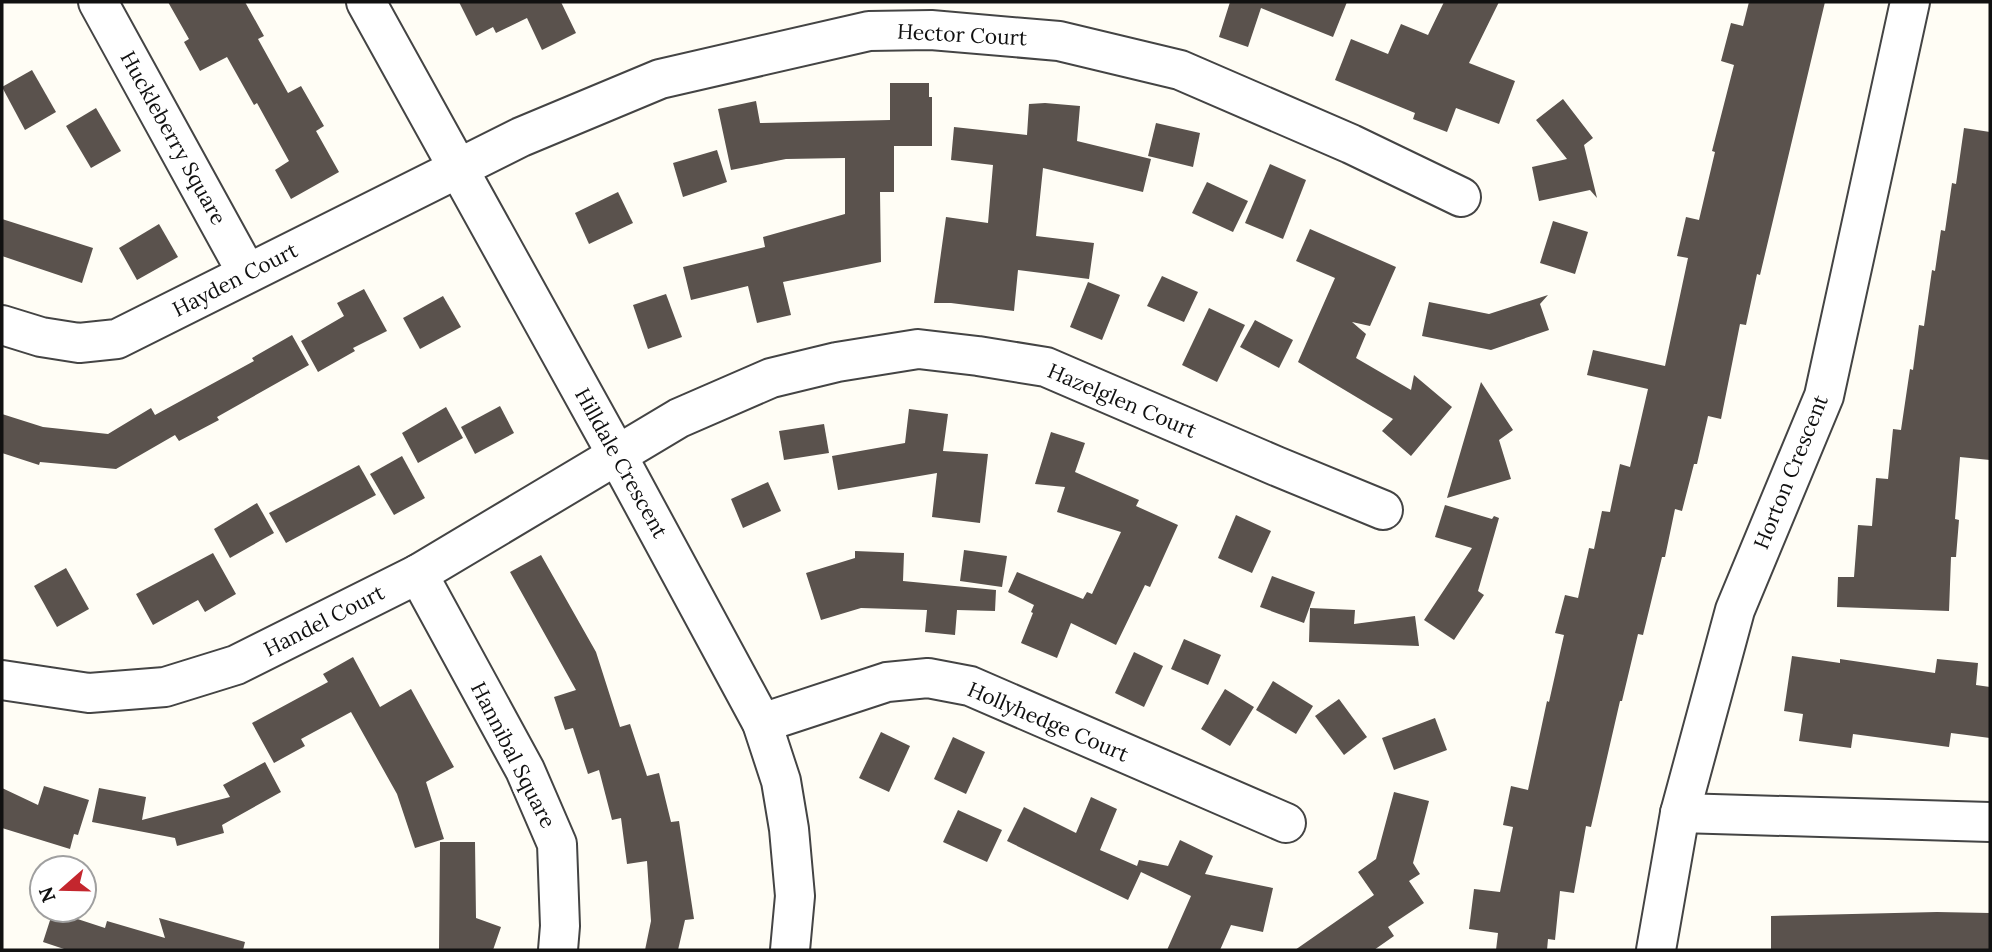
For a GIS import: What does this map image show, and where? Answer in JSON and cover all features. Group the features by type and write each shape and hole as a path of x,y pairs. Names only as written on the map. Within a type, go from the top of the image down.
{"street":[{"name":"Huckleberry Square","path":"98,2 247,274"},
{"name":"Hilldale Crescent","path":"366,2 762,723 781,781 789,829 795,896 790,950"},
{"name":"Horton Crescent","path":"1656,950 1680,813 1735,610 1824,396 1910,2"},
{"name":"Hector Court","path":"457,168 521,137 660,79 930,16 1059,41 1180,70 1351,144 1461,197"},
{"name":"Hayden Court","path":"2,325 41,337 79,343 117,339 457,168"},
{"name":"Hazelglen Court","path":"617,455 679,418 771,378 837,362 918,349 1046,367 1276,467 1383,510"},
{"name":"Handel Court","path":"2,680 89,693 165,687 236,665 418,574 617,455"},
{"name":"Hannibal Square","path":"418,574 525,770 557,844 560,926 558,950"},
{"name":"Hollyhedge Court","path":"762,723 887,682 928,678 970,686 1286,823"},
{"path":"1680,813 1990,822"}],"building":[{"path":"168,2 245,2 264,36 258,39 288,93 301,86 324,126 316,131 339,172 291,199 275,170 289,161 257,103 254,105 227,57 200,71 184,42 189,39"},
{"path":"459,2 561,2 576,33 542,50 527,18 496,33 493,27 476,36"},
{"path":"1230,2 1347,2 1333,37 1261,8 1248,47 1219,37"},
{"path":"1444,2 1499,2 1469,63 1515,81 1499,124 1456,108 1447,132 1413,119 1415,113 1335,80 1351,39 1388,54 1401,24 1428,35"},
{"path":"1749,2 1825,2 1760,275 1757,274 1746,325 1740,324 1721,419 1708,416 1682,511 1675,509 1665,557 1662,557 1643,635 1638,634 1620,701 1591,827 1586,826 1574,893 1560,891 1555,940 1548,939 1547,950 1496,950 1498,933 1469,929 1474,889 1500,892 1513,827 1503,825 1511,786 1528,790 1564,635 1555,633 1565,595 1578,598 1589,548 1594,549 1602,511 1610,512 1620,464 1630,467 1648,389 1587,375 1593,350 1665,366 1688,258 1677,256 1686,217 1699,220 1715,152 1712,151 1734,65 1721,61 1731,23 1743,26"},
{"path":"32,70 56,112 25,130 2,87"},
{"path":"890,83 929,83 929,97 932,97 932,146 894,146 894,192 880,192 881,262 783,282 791,315 757,323 748,286 691,300 683,267 765,247 763,237 845,214 845,158 786,159 731,170 718,109 756,101 760,123 890,120"},
{"path":"1563,99 1593,138 1584,145 1597,198 1590,190 1539,201 1532,167 1567,159 1536,120"},
{"path":"1029,104 1080,106 1077,141 1151,159 1143,192 1043,168 1036,236 1094,243 1089,279 1018,270 1014,311 934,303 946,217 988,223 993,165 951,160 954,127 1027,135"},
{"path":"96,108 121,151 91,168 66,126"},
{"path":"1156,123 1200,133 1193,167 1148,156"},
{"path":"1964,128 1990,132 1990,460 1960,457 1955,519 1959,520 1956,557 1951,557 1949,611 1837,607 1838,577 1854,577 1858,525 1872,526 1876,478 1888,479 1893,429 1901,430 1919,325 1924,326 1941,230 1945,231 1952,183 1956,184"},
{"path":"717,150 727,182 683,197 673,163"},
{"path":"1270,164 1306,180 1283,239 1245,223"},
{"path":"1207,182 1248,201 1233,232 1192,213"},
{"path":"618,192 633,223 589,244 575,213"},
{"path":"2,219 93,248 82,283 2,256"},
{"path":"1553,221 1588,232 1575,274 1540,263"},
{"path":"159,224 178,257 137,280 119,248"},
{"path":"1310,229 1396,267 1370,326 1352,322 1366,334 1356,358 1411,390 1414,375 1452,407 1411,456 1382,431 1393,419 1298,362 1335,278 1296,261"},
{"path":"1162,276 1198,292 1184,322 1147,306"},
{"path":"1088,282 1120,295 1102,340 1070,327"},
{"path":"364,289 387,331 353,348 355,351 318,372 301,341 344,316 337,303"},
{"path":"666,294 682,337 648,349 633,305"},
{"path":"1548,295 1540,304 1549,330 1491,350 1422,336 1429,302 1489,314"},
{"path":"443,296 461,327 420,349 403,318"},
{"path":"1209,308 1245,325 1217,382 1182,365"},
{"path":"1255,320 1293,340 1279,368 1240,347"},
{"path":"292,335 309,365 217,417 219,420 179,441 175,435 116,469 40,462 39,465 2,453 2,414 43,427 108,434 151,408 155,415 254,361 252,358"},
{"path":"1481,382 1513,430 1499,440 1511,479 1447,498"},
{"path":"500,406 514,433 475,454 461,427"},
{"path":"446,407 463,438 418,463 402,433"},
{"path":"909,409 948,414 943,451 988,454 980,523 932,517 937,473 838,490 832,456 905,443"},
{"path":"824,424 829,453 784,460 779,431"},
{"path":"1051,432 1085,443 1075,472 1139,500 1136,506 1178,525 1150,587 1145,585 1116,645 1071,623 1057,658 1021,643 1034,605 1008,592 1017,572 1083,599 1087,592 1092,594 1121,532 1057,512 1065,487 1035,484"},
{"path":"402,456 425,498 394,515 370,474"},
{"path":"359,465 376,495 286,543 269,513"},
{"path":"768,482 781,511 743,528 731,499"},
{"path":"257,503 274,533 230,558 214,529"},
{"path":"1445,505 1492,519 1494,516 1499,518 1478,591 1484,595 1454,640 1424,620 1472,548 1435,537"},
{"path":"1236,515 1271,531 1252,573 1218,558"},
{"path":"964,550 1007,556 1002,587 960,581"},
{"path":"855,551 904,553 903,581 996,590 995,611 957,610 955,635 925,632 927,610 861,608 821,620 806,573 855,558"},
{"path":"213,553 236,594 205,612 198,600 153,625 136,594"},
{"path":"541,555 596,652 620,727 630,724 647,776 659,773 671,822 679,821 694,919 685,920 678,950 645,950 651,921 647,861 627,864 621,818 612,820 599,770 588,774 573,728 565,730 554,697 576,690 510,572"},
{"path":"66,568 89,609 57,627 34,586"},
{"path":"1272,576 1315,592 1304,623 1260,607"},
{"path":"1310,608 1355,610 1354,624 1415,616 1419,646 1309,642"},
{"path":"1184,639 1221,655 1208,685 1171,669"},
{"path":"1134,652 1163,666 1144,707 1115,693"},
{"path":"1792,656 1840,663 1840,659 1935,673 1937,659 1978,663 1976,685 1990,687 1990,738 1951,733 1949,747 1853,734 1851,748 1799,741 1803,714 1784,711"},
{"path":"353,657 380,707 411,689 454,767 426,782 444,839 415,848 397,794 351,712 301,739 305,746 274,763 252,723 328,682 323,674"},
{"path":"1273,681 1313,706 1296,734 1256,710"},
{"path":"1225,689 1254,707 1230,746 1201,729"},
{"path":"1339,699 1367,737 1344,755 1315,716"},
{"path":"1435,718 1447,750 1394,770 1382,738"},
{"path":"881,732 910,746 889,792 859,778"},
{"path":"953,737 985,752 966,794 934,779"},
{"path":"265,762 281,792 222,825 224,833 177,846 175,838 92,822 99,788 146,797 142,820 230,797 223,785"},
{"path":"44,786 89,800 78,835 74,834 70,849 2,828 2,788 38,805"},
{"path":"1394,792 1429,801 1413,863 1420,874 1409,881 1424,903 1388,927 1394,936 1374,950 1295,950 1374,895 1358,872 1376,859"},
{"path":"1091,797 1117,809 1100,850 1137,866 1139,860 1168,866 1180,840 1213,856 1205,874 1273,888 1263,932 1231,925 1220,950 1167,950 1191,896 1141,872 1128,900 1007,841 1024,807 1076,833"},
{"path":"958,810 1002,830 987,862 943,842"},
{"path":"440,842 475,842 476,918 501,927 493,950 439,950"},
{"path":"1990,913 1990,950 1771,950 1771,916"},
{"path":"159,918 245,942 243,950 67,950 43,942 49,924 93,924 105,928 107,921 165,938"}]}
